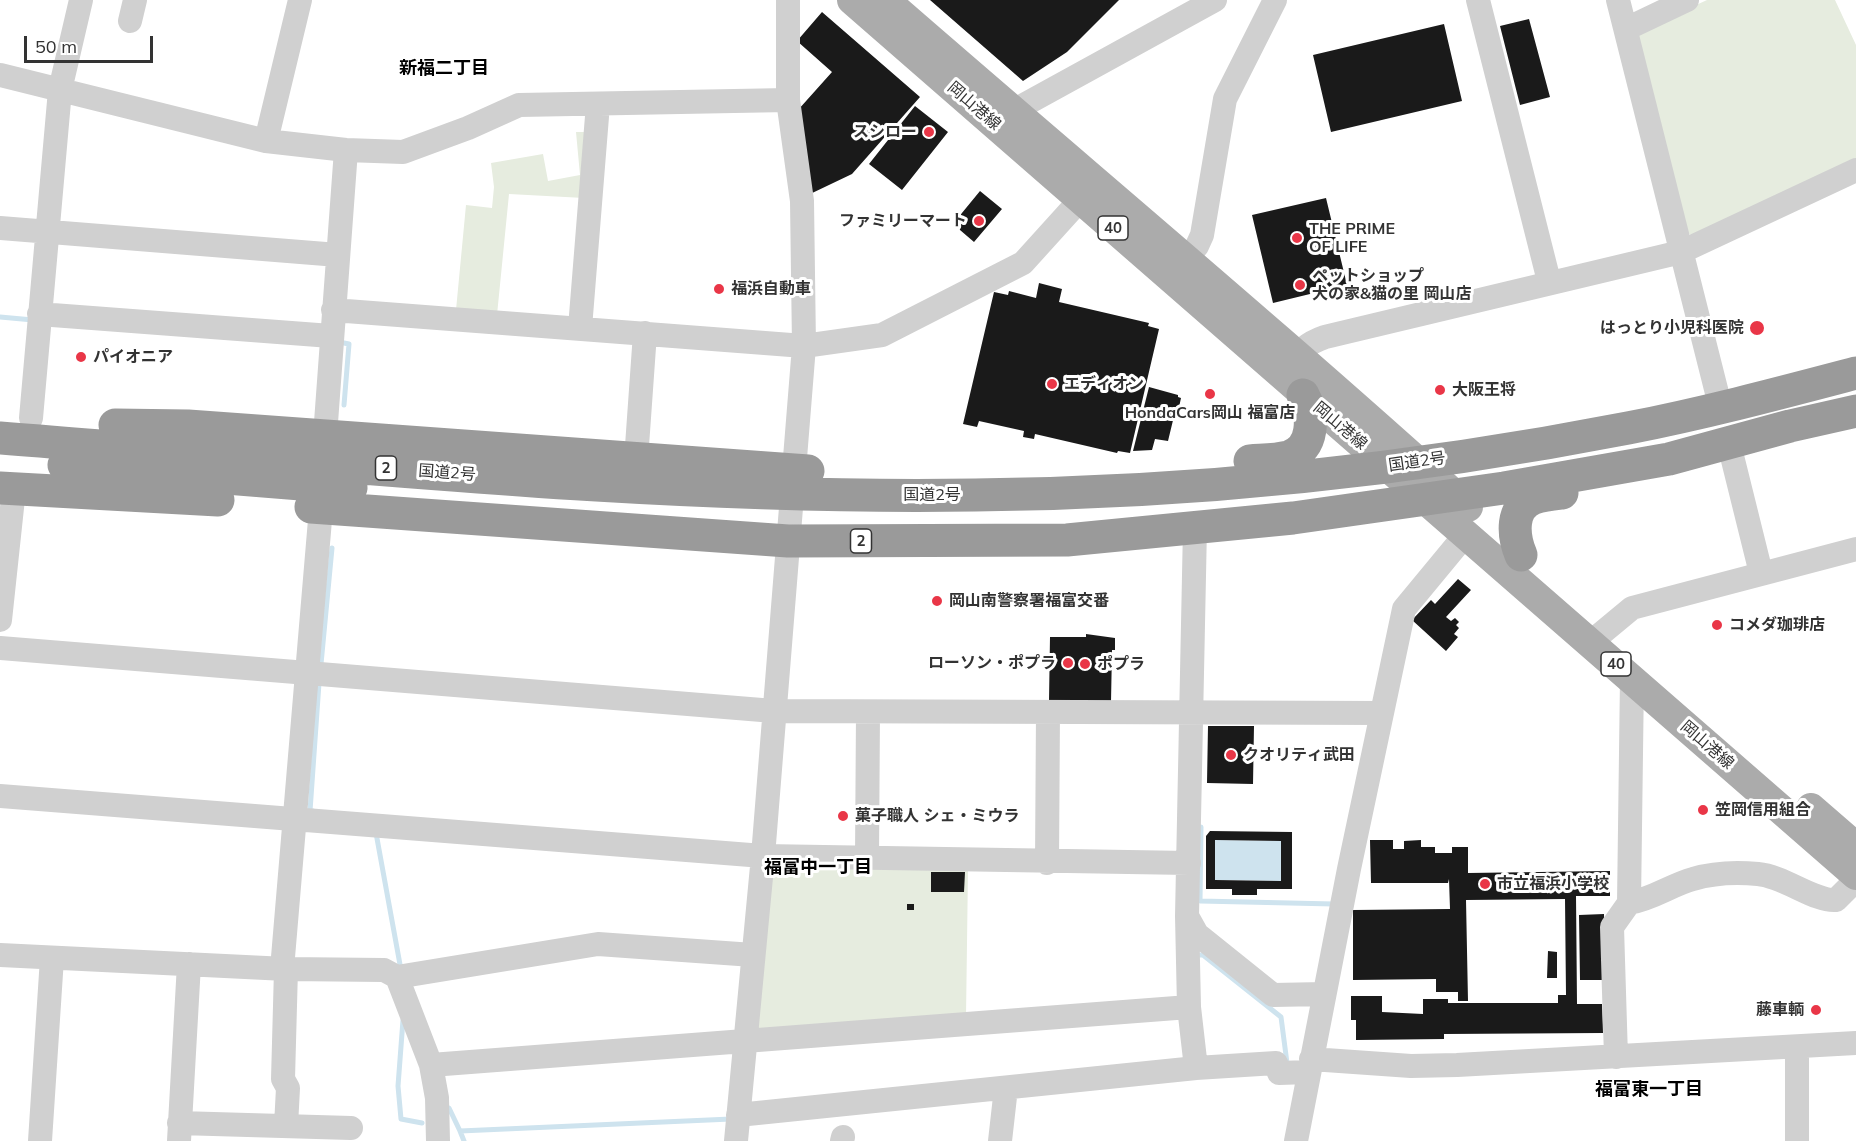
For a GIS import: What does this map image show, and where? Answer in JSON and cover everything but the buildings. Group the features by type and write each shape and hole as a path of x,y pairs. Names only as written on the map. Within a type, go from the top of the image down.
{"highway":[{"path":"16,417 115,425 319,449 636,460 781,505 999,478 1162,474 1393,460 1718,397 1856,362"},
{"name":"国道2号","path":"0,459 542,503 781,505 952,495 1180,488 1328,474 1484,453 1625,429 1856,373"},
{"path":"1162,474 1189,465 1291,456 1302,448 1311,428 1310,406 1293,374"},
{"name":"国道2号","path":"0,438 319,449 542,480 781,505 975,518 1178,511 1334,496 1486,475 1604,455 1856,396"},
{"path":"1393,460 1437,489 1669,459 1790,426 1856,411"},
{"path":"1437,489 1726,428 1790,426"},
{"path":"1521,555 1516,543 1515,526 1520,509 1526,502 1534,498 1626,481 1669,459"},
{"name":"2","path":"37,463 74,481 321,508 781,505 1067,540 1293,518 1437,489"},
{"name":"2","path":"7,488 268,503"}],"main road":[{"name":"岡山港線","path":"852,0 1006,119 1393,460"},
{"name":"岡山港線","path":"885,0 1006,119 1080,200 1177,270"},
{"name":"岡山港線","path":"1293,374 1393,460"},
{"name":"岡山港線","path":"1437,489 1466,534 1598,635 1856,847"},
{"name":"岡山港線","path":"1437,489 1521,555 1598,635 1632,678 1856,875"}],"street":[{"path":"16,417 43,317 46,232 60,90 81,0"},
{"path":"266,141 300,0"},
{"path":"736,1141 763,856 774,711 781,505 804,346 802,201 788,100 788,0"},
{"path":"1006,119 1215,0"},
{"path":"1177,270 1202,235 1225,99 1275,0"},
{"path":"1478,0 1550,281"},
{"path":"1618,0 1718,397"},
{"path":"1626,29 1687,0"},
{"path":"0,75 266,141 346,150 403,152 468,128 519,105 788,100"},
{"path":"580,328 598,104"},
{"path":"319,449 346,150"},
{"path":"1293,374 1312,342 1325,336 1550,281 1681,252 1856,170"},
{"path":"333,310 804,346 882,335 1023,263 1080,200"},
{"path":"0,228 338,255"},
{"path":"43,317 331,336"},
{"path":"636,460 645,333"},
{"path":"1729,444 1761,573"},
{"path":"0,620 7,488"},
{"path":"286,1126 288,1088 283,1079 285,973 292,819 308,672 321,508"},
{"path":"1195,527 1199,712 1185,859 1189,1007 1196,1068"},
{"path":"1296,1141 1381,713 1404,609 1466,534"},
{"path":"1598,635 1632,608 1856,549"},
{"path":"0,648 774,711 1381,713"},
{"path":"1616,1058 1612,927 1629,903 1632,678"},
{"path":"867,852 868,712"},
{"path":"1047,855 1048,712"},
{"path":"0,796 763,856 867,852 1185,859"},
{"path":"1629,903 1646,900 1693,879 1730,873 1760,874 1790,882 1827,901 1836,900 1856,880"},
{"path":"1187,916 1197,934 1273,995 1324,994"},
{"path":"0,955 52,964 189,970 285,973 384,970 397,977 598,944 753,955"},
{"path":"40,1141 52,964"},
{"path":"189,970 183,1128 286,1126 351,1128"},
{"path":"397,977 431,1065 437,1098 438,1141"},
{"path":"431,1065 1189,1007"},
{"path":"738,1115 1006,1092 1196,1068 1276,1062 1279,1073 1310,1066 1411,1066 1797,1052 1856,1043"},
{"path":"1797,1052 1797,1141"},
{"path":"1000,1141 1006,1092"}],"shaded area":[{"path":"1707,0 1835,0 1856,45 1856,159 1692,236 1685,230 1636,41 1642,30"},
{"path":"576,132 590,132 584,198 509,194 497,315 456,310 466,205 492,208 494,187 491,163 543,154 548,181 580,175"},
{"path":"776,866 968,869 966,1017 763,1033 754,1025 767,874"}],"water":[{"path":"1215,840 1281,841 1281,881 1215,880"}],"waterway":[{"path":"0,317 33,320"},
{"path":"344,343 349,344 344,405"},
{"path":"321,664 332,548"},
{"path":"313,811 310,811 319,683"},
{"path":"1201,827 1200,901 1334,904"},
{"path":"376,833 401,970"},
{"path":"1194,955 1203,955 1281,1017 1287,1063"},
{"path":"403,1020 398,1086 401,1119 422,1123"},
{"path":"449,1108 460,1131"},
{"path":"464,1141 460,1131 731,1119"}],"place":[{"name":"スシロー","path":"929,132"},
{"name":"ファミリーマート","path":"979,221"},
{"name":"THE PRIME OF LIFE","path":"1297,238"},
{"name":"ペットショップ 犬の家&猫の里 岡山店","path":"1300,285"},
{"name":"福浜自動車","path":"719,289"},
{"name":"はっとり小児科医院","path":"1757,328"},
{"name":"パイオニア","path":"81,357"},
{"name":"エディオン","path":"1052,384"},
{"name":"大阪王将","path":"1440,390"},
{"name":"HondaCars岡山 福富店","path":"1210,394"},
{"name":"岡山南警察署福富交番","path":"937,601"},
{"name":"コメダ珈琲店","path":"1717,625"},
{"name":"ローソン・ポプラ","path":"1068,663"},
{"name":"ポプラ","path":"1085,664"},
{"name":"クオリティ武田","path":"1231,755"},
{"name":"笠岡信用組合","path":"1703,810"},
{"name":"菓子職人 シェ・ミウラ","path":"843,816"},
{"name":"市立福浜小学校","path":"1485,884"},
{"name":"藤車輌","path":"1816,1010"}],"district":[{"name":"新福二丁目","path":"444,69"},
{"name":"福富中一丁目","path":"818,868"},
{"name":"福富東一丁目","path":"1649,1090"}]}
